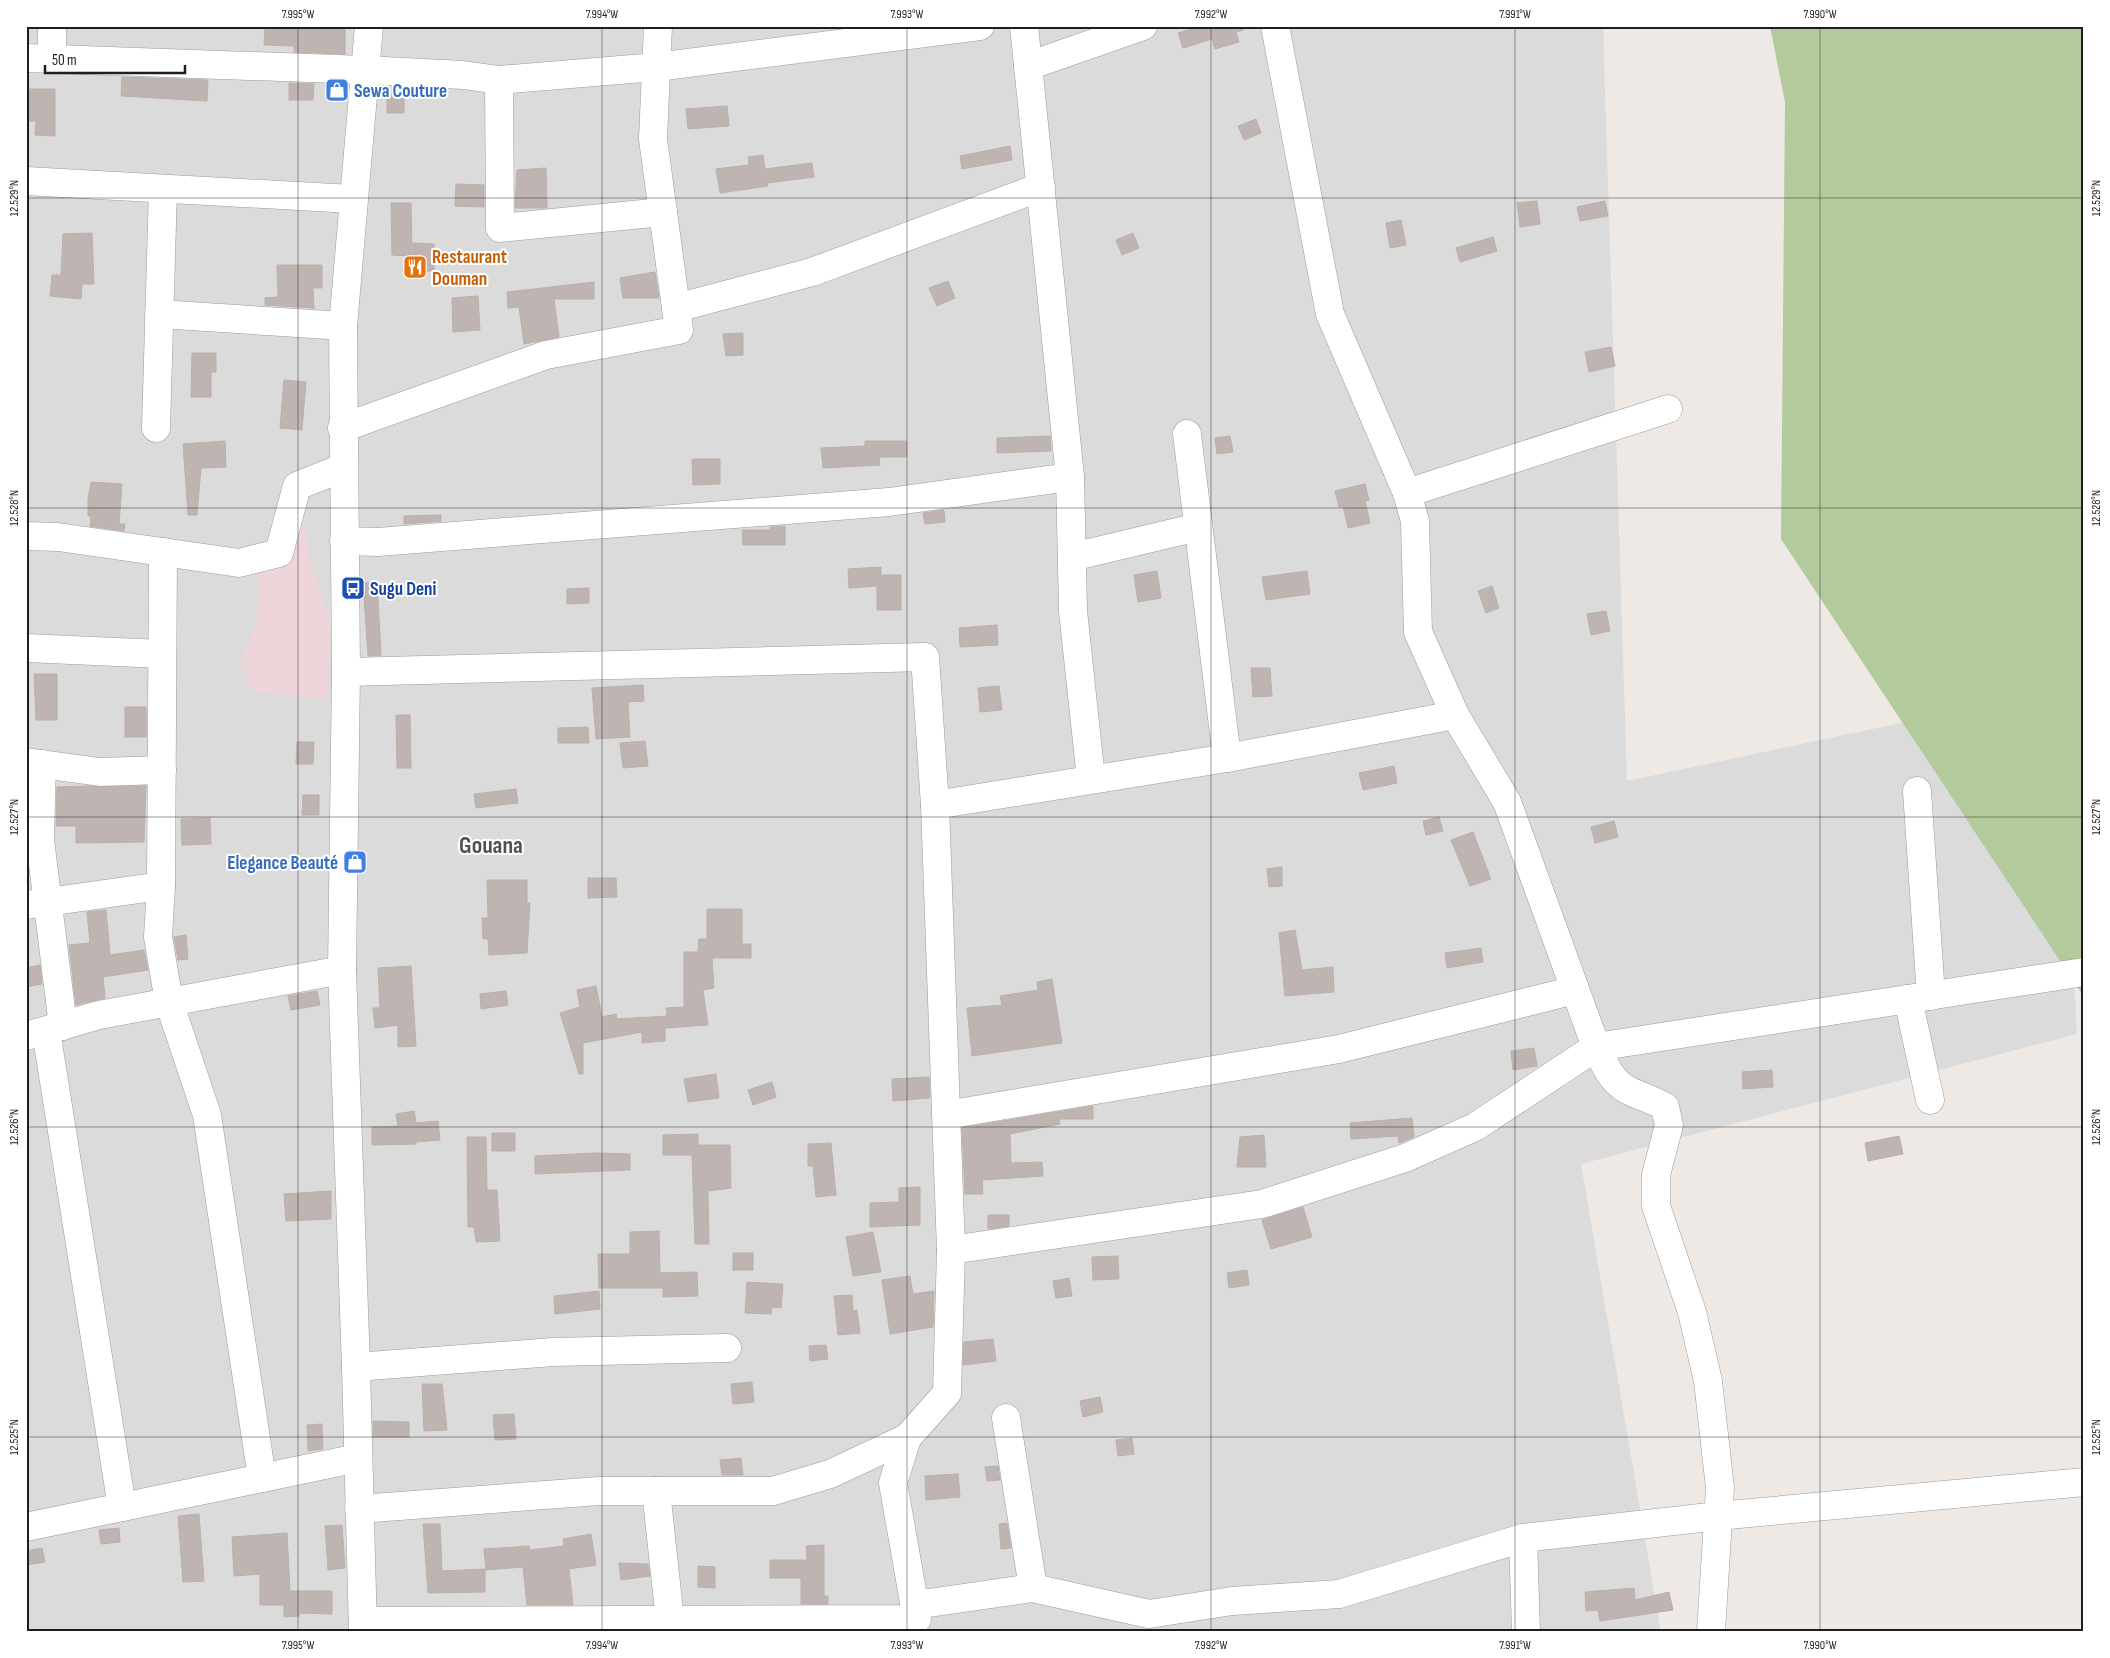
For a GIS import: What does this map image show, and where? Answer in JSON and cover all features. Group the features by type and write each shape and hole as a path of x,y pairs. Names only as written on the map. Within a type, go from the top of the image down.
{"street":[{"path":"52,26 39,59 365,70 463,75 499,80 656,67 980,26"},
{"path":"369,26 352,199 343,326 342,428 346,672 342,970 363,1626 637,1626 670,1620 916,1618 1033,1588 1149,1614 1232,1601 1339,1594 1522,1538 1718,1516 2084,1482"},
{"path":"342,428 546,355 679,330 653,139 658,26"},
{"path":"1024,26 1070,477 1073,612 1091,779"},
{"path":"1028,66 1143,26"},
{"path":"1276,26 1330,314 1407,492 1414,521 1418,632 1455,715 1507,802 1596,1047 1610,1075 1625,1089 1654,1099 1665,1107 1669,1125 1656,1176 1656,1206 1692,1312 1708,1381 1720,1488 1711,1632"},
{"path":"499,80 500,228 663,212"},
{"path":"26,181 352,199"},
{"path":"676,308 812,272 1041,187"},
{"path":"156,428 163,189"},
{"path":"159,314 343,326"},
{"path":"1407,492 1668,409"},
{"path":"1187,434 1227,758"},
{"path":"26,536 58,537 239,563 279,553 297,486 342,468"},
{"path":"344,541 378,542 889,502 1070,477"},
{"path":"1072,557 1198,527"},
{"path":"163,552 161,886 158,937 169,1002 207,1115 262,1478"},
{"path":"26,648 162,654"},
{"path":"346,672 925,657 935,805 951,1250 947,1392 907,1438 893,1483 916,1618"},
{"path":"935,805 1227,758 1455,715"},
{"path":"122,1507 45,1031 37,904 40,840 34,763 100,772 162,770"},
{"path":"1917,791 1919,997 1930,1100"},
{"path":"37,904 161,886"},
{"path":"45,1031 99,1015 342,970"},
{"path":"951,1250 1262,1204 1405,1158 1475,1128 1596,1047 2084,972"},
{"path":"946,1115 1339,1049 1575,990"},
{"path":"356,1368 552,1352 727,1348"},
{"path":"1006,1418 1033,1588"},
{"path":"359,1509 599,1491 773,1491 830,1474 907,1438"},
{"path":"26,1527 358,1458"},
{"path":"656,1491 670,1620"},
{"path":"1522,1538 1526,1632"}],"shaded area":[{"path":"26,26 1603,26 1627,781 2057,690 2077,1034 1581,1164 1661,1632 26,1632"},
{"path":"300,494 309,555 330,621 327,699 251,691 245,672 239,667 258,617 257,571 286,566"}],"green space":[{"path":"1770,26 2084,26 2084,997 1781,539 1785,102"}],"building":[{"path":"265,26 345,26 345,54 294,52 294,46 264,45"},
{"path":"1201,26 1243,26 1243,30 1236,32 1239,42 1215,49 1212,39 1183,48 1178,33"},
{"path":"122,77 208,80 207,101 121,96"},
{"path":"289,83 314,84 313,100 289,100"},
{"path":"387,87 404,88 404,113 387,113"},
{"path":"26,89 55,89 55,136 35,135 36,121 26,121"},
{"path":"727,106 729,126 688,129 686,109"},
{"path":"1256,119 1261,133 1244,140 1238,126"},
{"path":"1010,146 1012,160 962,169 960,156"},
{"path":"763,155 765,169 812,163 814,177 767,183 768,186 720,193 716,169 749,165 748,157"},
{"path":"546,168 547,208 515,208 517,170"},
{"path":"456,184 484,185 484,207 455,206"},
{"path":"1537,201 1540,224 1520,227 1517,203"},
{"path":"1605,201 1608,216 1580,221 1577,207"},
{"path":"391,203 411,203 412,256 392,255"},
{"path":"1401,220 1406,245 1390,248 1386,223"},
{"path":"92,233 94,284 82,284 81,299 50,296 52,275 61,275 63,234"},
{"path":"1133,233 1139,248 1122,255 1116,240"},
{"path":"1493,237 1497,251 1460,262 1456,248"},
{"path":"413,243 434,244 434,271 413,271"},
{"path":"277,265 322,265 322,288 313,288 314,308 265,305 265,298 278,297"},
{"path":"655,272 659,298 623,298 620,278"},
{"path":"948,281 955,298 937,306 929,288"},
{"path":"594,282 594,299 554,299 559,337 524,344 519,307 508,308 507,292"},
{"path":"478,296 480,330 453,332 452,298"},
{"path":"743,333 743,355 726,356 723,334"},
{"path":"1611,347 1615,366 1589,372 1585,352"},
{"path":"192,353 216,353 216,372 211,372 211,397 191,397"},
{"path":"284,380 306,382 302,430 280,428"},
{"path":"1050,436 1051,451 997,453 997,438"},
{"path":"1230,436 1233,452 1217,454 1215,438"},
{"path":"225,441 226,467 201,468 197,515 188,515 183,444"},
{"path":"865,441 907,441 907,457 879,457 880,465 823,468 821,448 865,446"},
{"path":"692,459 720,459 720,484 693,485"},
{"path":"91,482 122,484 119,524 125,524 124,531 90,526 91,516 88,516 88,499"},
{"path":"1365,484 1369,500 1365,501 1370,523 1348,528 1343,506 1339,507 1335,491"},
{"path":"944,510 945,522 925,524 923,513"},
{"path":"441,515 441,521 404,524 404,516"},
{"path":"785,526 785,545 743,545 742,530 770,530 770,527"},
{"path":"881,567 881,575 901,575 901,610 877,610 877,586 849,588 848,569"},
{"path":"1157,571 1161,598 1138,602 1134,575"},
{"path":"1307,571 1310,594 1266,600 1262,577"},
{"path":"377,582 381,655 368,656 363,583"},
{"path":"1492,586 1499,608 1486,613 1478,591"},
{"path":"589,588 589,603 567,604 567,589"},
{"path":"1606,611 1610,631 1591,635 1587,614"},
{"path":"997,625 998,645 960,647 959,628"},
{"path":"1251,668 1270,668 1272,696 1253,697"},
{"path":"34,674 57,674 57,720 36,720"},
{"path":"643,685 644,701 628,702 630,737 596,739 592,688"},
{"path":"999,686 1002,710 980,712 978,688"},
{"path":"125,707 146,707 146,737 125,737"},
{"path":"396,715 410,715 411,768 397,768"},
{"path":"588,727 589,743 558,743 558,728"},
{"path":"645,741 648,766 623,768 620,743"},
{"path":"297,742 314,742 313,764 296,764"},
{"path":"1394,766 1397,783 1363,790 1359,773"},
{"path":"146,786 144,842 76,843 76,826 56,826 57,787"},
{"path":"516,789 518,803 476,808 474,794"},
{"path":"303,795 319,795 319,815 302,815"},
{"path":"1439,817 1443,831 1426,835 1423,821"},
{"path":"210,818 211,844 182,845 181,819"},
{"path":"1614,821 1618,837 1595,843 1591,827"},
{"path":"1473,832 1491,879 1470,886 1451,840"},
{"path":"1282,867 1282,886 1269,887 1267,869"},
{"path":"588,878 616,878 617,897 588,898"},
{"path":"487,880 527,880 527,903 530,903 527,953 489,955 488,939 483,939 482,918 488,918"},
{"path":"707,909 742,909 742,944 751,944 751,958 712,958 714,988 703,990 708,1025 665,1028 665,1041 642,1043 642,1032 583,1043 583,1074 579,1074 560,1013 580,1007 577,990 596,986 602,1017 616,1014 617,1019 667,1016 666,1008 684,1007 684,952 698,952 699,939 707,939"},
{"path":"106,910 110,955 144,950 148,970 103,977 105,998 76,1005 69,945 90,943 87,912"},
{"path":"1295,930 1302,970 1333,967 1334,992 1285,996 1279,933"},
{"path":"186,935 188,959 178,960 174,937"},
{"path":"1481,948 1483,962 1447,968 1445,953"},
{"path":"40,965 42,984 26,987 26,968"},
{"path":"411,966 416,1046 398,1047 398,1025 375,1028 373,1008 380,1008 378,968"},
{"path":"1052,979 1062,1043 972,1056 967,1008 1002,1005 1000,996 1038,990 1037,982"},
{"path":"317,991 320,1005 291,1010 288,996"},
{"path":"506,991 508,1005 481,1009 480,994"},
{"path":"1534,1048 1537,1066 1513,1070 1511,1051"},
{"path":"1772,1070 1773,1087 1743,1089 1742,1072"},
{"path":"716,1074 719,1098 688,1102 684,1079"},
{"path":"929,1077 930,1098 893,1101 892,1079"},
{"path":"772,1082 776,1097 753,1105 748,1090"},
{"path":"1093,1106 1093,1119 1059,1119 1060,1124 1010,1134 1011,1163 1042,1162 1043,1176 982,1180 983,1194 965,1194 962,1128"},
{"path":"414,1111 416,1123 438,1121 440,1140 416,1142 416,1144 372,1145 372,1127 398,1126 396,1114"},
{"path":"1412,1118 1414,1137 1399,1143 1398,1136 1351,1139 1350,1123"},
{"path":"492,1133 515,1133 515,1151 492,1151"},
{"path":"698,1134 698,1145 730,1145 731,1188 708,1191 709,1244 695,1244 692,1155 663,1155 663,1135"},
{"path":"1264,1135 1266,1167 1237,1167 1240,1137"},
{"path":"1899,1136 1903,1154 1868,1161 1865,1143"},
{"path":"467,1137 486,1137 487,1190 497,1190 500,1241 476,1242 474,1227 468,1227"},
{"path":"831,1143 836,1195 816,1197 813,1166 808,1166 808,1144"},
{"path":"596,1153 630,1154 630,1170 535,1174 535,1156"},
{"path":"920,1187 920,1225 870,1227 870,1203 899,1202 899,1188"},
{"path":"331,1191 331,1219 286,1221 284,1194"},
{"path":"1303,1207 1312,1237 1271,1249 1262,1220"},
{"path":"988,1215 1009,1215 1009,1226 988,1229"},
{"path":"659,1231 660,1273 697,1272 698,1296 663,1297 663,1288 599,1288 598,1254 630,1254 630,1232"},
{"path":"873,1232 881,1272 853,1276 846,1237"},
{"path":"733,1253 753,1253 753,1270 733,1270"},
{"path":"1118,1256 1119,1279 1093,1280 1092,1257"},
{"path":"1247,1270 1249,1285 1229,1288 1227,1273"},
{"path":"910,1276 913,1294 934,1291 933,1327 890,1334 882,1280"},
{"path":"1069,1278 1072,1296 1056,1298 1053,1281"},
{"path":"747,1282 783,1284 781,1308 772,1307 771,1314 745,1313"},
{"path":"599,1291 600,1309 555,1314 554,1296"},
{"path":"852,1295 853,1311 857,1310 860,1333 838,1335 834,1296"},
{"path":"993,1339 996,1361 963,1365 964,1342"},
{"path":"826,1345 828,1359 810,1361 809,1346"},
{"path":"752,1382 754,1402 733,1404 731,1384"},
{"path":"422,1384 442,1384 447,1430 424,1431"},
{"path":"1100,1397 1103,1412 1083,1417 1080,1401"},
{"path":"514,1414 516,1439 495,1440 493,1415"},
{"path":"373,1421 409,1422 409,1437 373,1437"},
{"path":"322,1424 323,1449 308,1451 307,1425"},
{"path":"1132,1438 1134,1454 1118,1456 1116,1440"},
{"path":"741,1458 743,1475 722,1475 720,1460"},
{"path":"998,1466 1000,1480 987,1481 985,1467"},
{"path":"958,1474 960,1497 926,1500 925,1476"},
{"path":"199,1514 204,1581 183,1582 178,1516"},
{"path":"1007,1523 1011,1548 1001,1549 999,1524"},
{"path":"423,1524 440,1524 442,1571 485,1569 485,1592 428,1593"},
{"path":"342,1525 345,1568 328,1570 325,1526"},
{"path":"119,1528 120,1542 101,1544 99,1530"},
{"path":"287,1533 290,1591 332,1591 332,1614 299,1613 299,1616 284,1617 284,1605 260,1605 260,1574 234,1576 232,1537"},
{"path":"591,1534 596,1565 569,1569 573,1605 527,1605 523,1567 486,1570 484,1549 529,1546 530,1550 564,1546 563,1539"},
{"path":"824,1545 824,1596 828,1596 828,1604 801,1604 801,1578 770,1578 770,1560 807,1560 806,1546"},
{"path":"42,1548 45,1562 26,1565 26,1551"},
{"path":"619,1563 648,1564 650,1576 621,1580"},
{"path":"698,1566 715,1567 715,1588 698,1587"},
{"path":"1634,1588 1635,1600 1669,1592 1673,1610 1600,1621 1598,1610 1586,1611 1585,1592"}],"place":[{"name":"Sewa Couture","path":"337,90"},
{"name":"Restaurant Douman","path":"415,267"},
{"name":"Sugu Deni","path":"353,588"},
{"name":"Elegance Beauté","path":"355,862"}],"district":[{"name":"Gouana","path":"491,845"}]}
